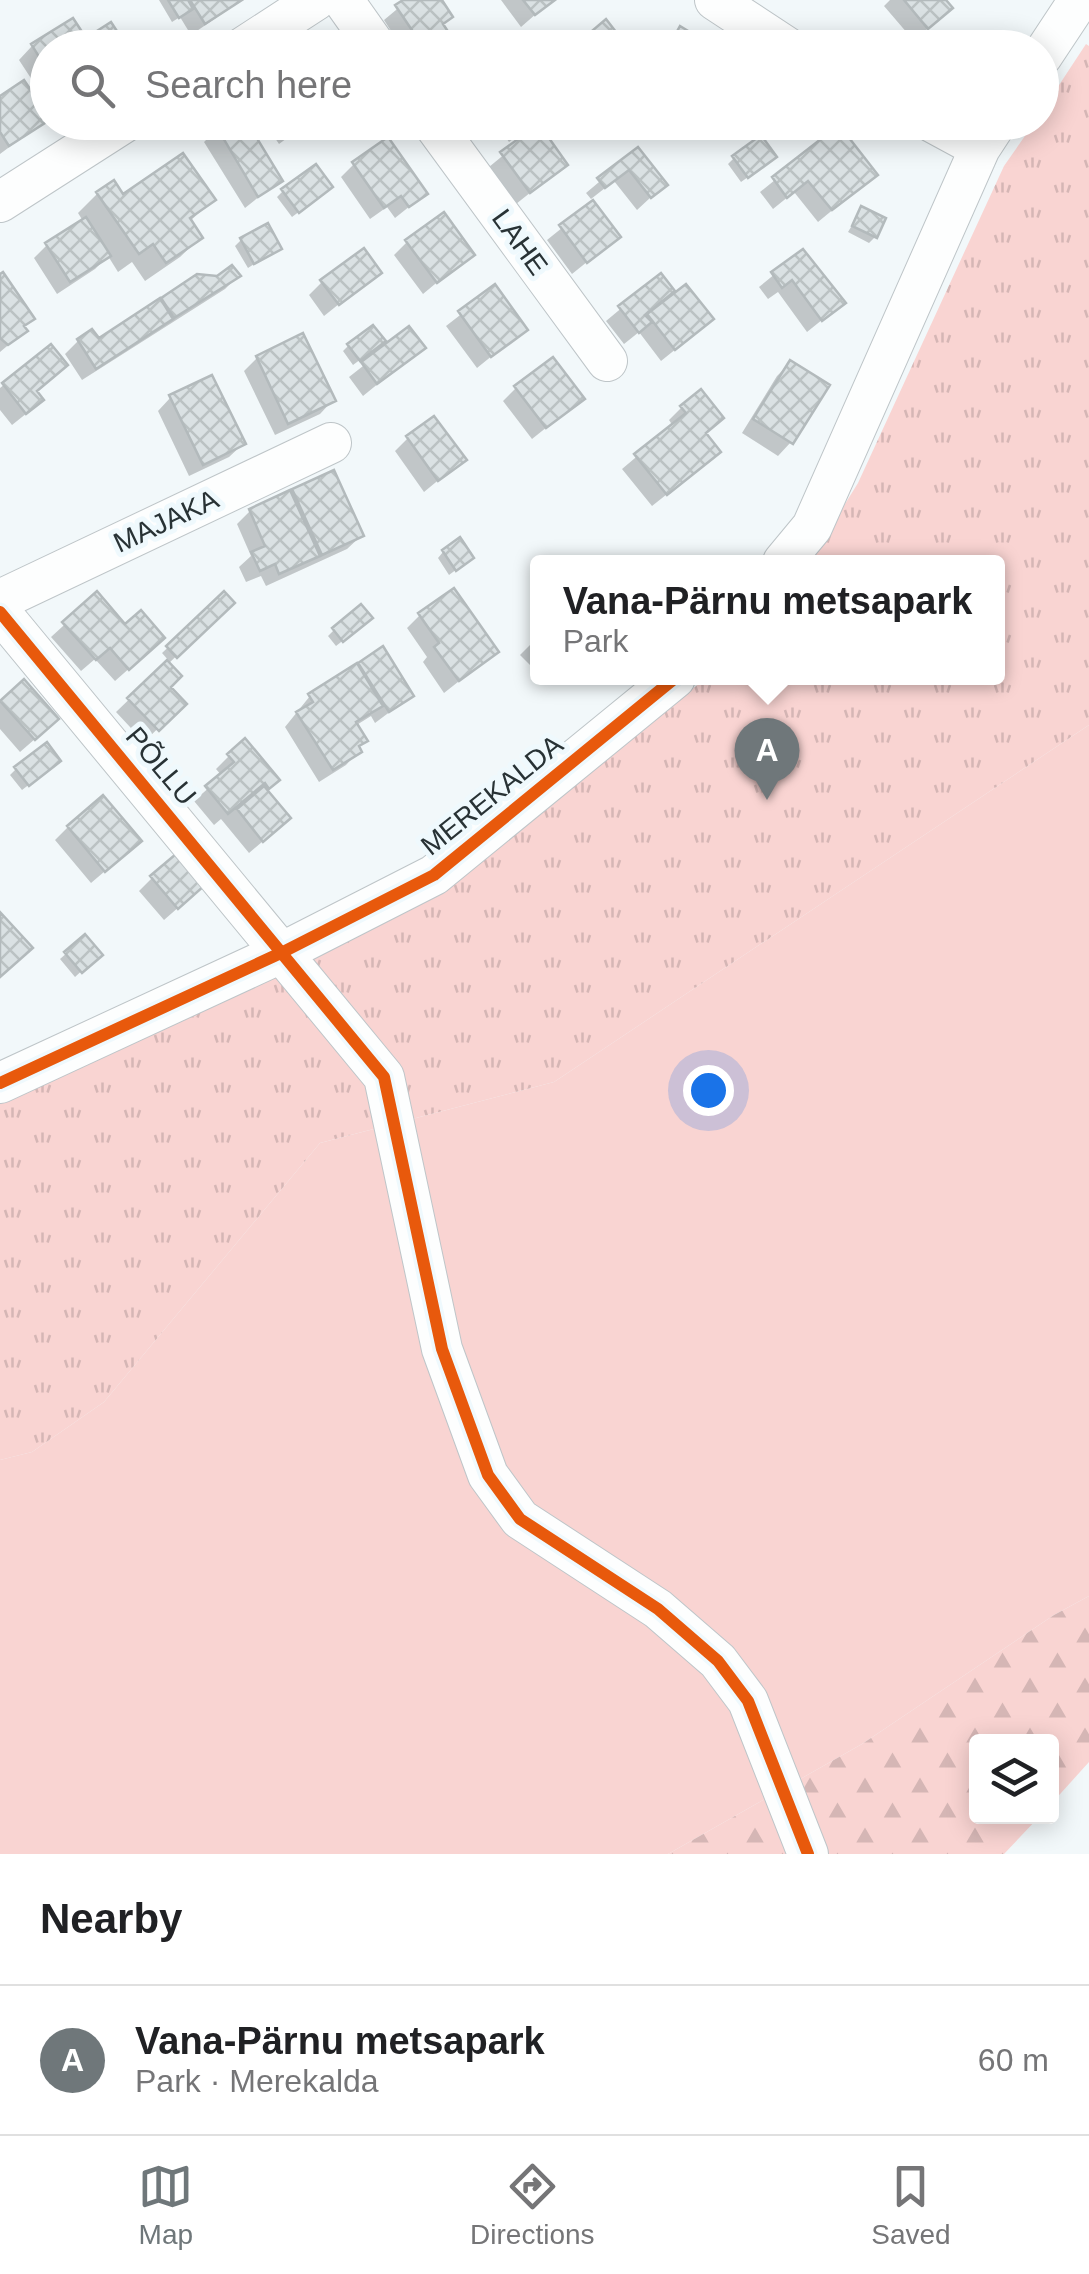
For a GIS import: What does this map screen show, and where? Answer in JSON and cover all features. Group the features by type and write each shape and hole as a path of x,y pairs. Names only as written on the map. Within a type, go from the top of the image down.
{"street":[{"path":"270,30 316,0"},
{"path":"343,0 365,30"},
{"path":"715,0 761,30"},
{"path":"1059,30 1079,0"},
{"path":"0,202 97,140"},
{"name":"LAHE","path":"445,140 607,361"},
{"path":"790,555 812,527 987,140"},
{"name":"MAJAKA","path":"0,600 332,443"},
{"name":"PÕLLU","path":"0,612 384,1077 442,1348 488,1475 520,1519 658,1609 718,1661 748,1701 808,1854"},
{"name":"MEREKALDA","path":"0,1082 283,952 434,875 667,685"}],"green space":[{"path":"1086,44 1089,46 1089,725 554,1082 320,1143 104,1402 32,1452 0,1460 0,1098 464,874 697,685 1005,685 1005,555 813,555 858,483 1004,166 1022,140 1059,140 1059,85"},
{"path":"1089,725 1089,1596 1054,1615 862,1744 668,1854 0,1854 0,1460 32,1452 104,1402 320,1143 554,1082"},
{"path":"1089,1596 1089,1762 1059,1795 1059,1734 969,1734 969,1824 1032,1824 1004,1854 668,1854 862,1744 1054,1615"}],"building":[{"path":"168,0 188,0 193,9 179,18"},
{"path":"190,0 242,0 205,24"},
{"path":"403,0 442,0 453,17 443,24 447,30 412,30 395,5"},
{"path":"523,0 555,0 535,15"},
{"path":"904,0 946,0 953,8 928,29"},
{"path":"73,18 81,30 54,30"},
{"path":"606,19 614,30 593,30"},
{"path":"111,22 116,30 98,30"},
{"path":"24,80 30,89 30,133 9,146 0,132 0,96"},
{"path":"224,140 258,140 283,181 258,197"},
{"path":"384,140 390,140 428,194 409,207 401,196 384,208 352,162"},
{"path":"517,140 550,140 568,165 530,193 500,152"},
{"path":"754,140 765,140 777,157 748,178 732,156"},
{"path":"820,140 851,140 878,175 832,210 808,181 787,198 772,177"},
{"path":"638,147 668,185 651,198 629,170 605,188 597,178"},
{"path":"183,153 216,200 190,218 203,238 166,263 153,244 139,254 96,192 114,180 123,194"},
{"path":"316,164 333,187 299,213 281,189"},
{"path":"593,200 621,237 587,263 559,225"},
{"path":"861,206 886,218 877,238 852,226"},
{"path":"444,212 475,255 437,283 405,240"},
{"path":"86,217 111,256 70,282 45,243"},
{"path":"268,223 282,249 254,264 240,238"},
{"path":"364,248 382,273 339,305 320,280"},
{"path":"803,249 846,303 822,321 792,280 782,288 771,272"},
{"path":"232,265 241,276 174,318 161,298 197,274 217,276"},
{"path":"3,272 35,319 24,326 28,331 8,345 0,338"},
{"path":"661,273 675,291 645,315 652,322 639,333 618,306"},
{"path":"495,284 528,330 491,357 458,311"},
{"path":"686,284 714,319 675,350 647,314"},
{"path":"160,298 173,319 96,369 77,339 92,329 99,338"},
{"path":"373,325 386,341 360,361 347,344"},
{"path":"409,326 426,348 377,384 361,362"},
{"path":"303,333 336,401 288,424 256,356"},
{"path":"51,344 68,365 37,391 44,400 26,414 2,383"},
{"path":"553,357 585,399 546,428 514,386"},
{"path":"790,360 830,385 793,444 753,419"},
{"path":"212,375 246,444 203,465 169,395"},
{"path":"701,389 724,418 706,433 721,452 667,495 634,454 686,413 680,406"},
{"path":"434,416 467,460 438,481 406,436"},
{"path":"334,470 364,536 322,555 292,489"},
{"path":"290,490 320,556 279,574 275,564 260,571 251,552 265,546 249,509"},
{"path":"460,537 474,558 456,571 442,550"},
{"path":"454,588 499,652 459,681 434,647 439,643 418,613"},
{"path":"97,591 125,624 141,610 165,638 129,670 110,648 96,660 62,622"},
{"path":"224,591 235,603 177,658 166,646"},
{"path":"361,604 373,618 343,642 332,628"},
{"path":"383,646 414,696 389,712 358,663"},
{"path":"167,660 182,676 171,687 187,704 159,731 127,698"},
{"path":"357,663 383,706 356,722 368,741 359,746 362,752 333,770 296,712 313,702 308,694"},
{"path":"24,679 59,719 35,740 0,701"},
{"path":"245,738 280,780 269,789 265,783 228,814 205,786 234,762 227,754"},
{"path":"47,742 61,761 29,786 14,767"},
{"path":"264,786 291,818 263,842 237,809"},
{"path":"103,795 142,841 105,872 67,826"},
{"path":"176,854 204,886 178,909 150,876"},
{"path":"0,912 33,948 0,977"},
{"path":"85,934 103,955 82,973 64,952"}],"cycle path":[{"path":"0,612 384,1077 442,1349 488,1475 520,1519 658,1609 718,1661 748,1701 808,1854"},
{"path":"0,1083 283,952 434,875 666,685"}],"place":[{"name":"Vana-Pärnu metsapark","path":"767,800"}]}
